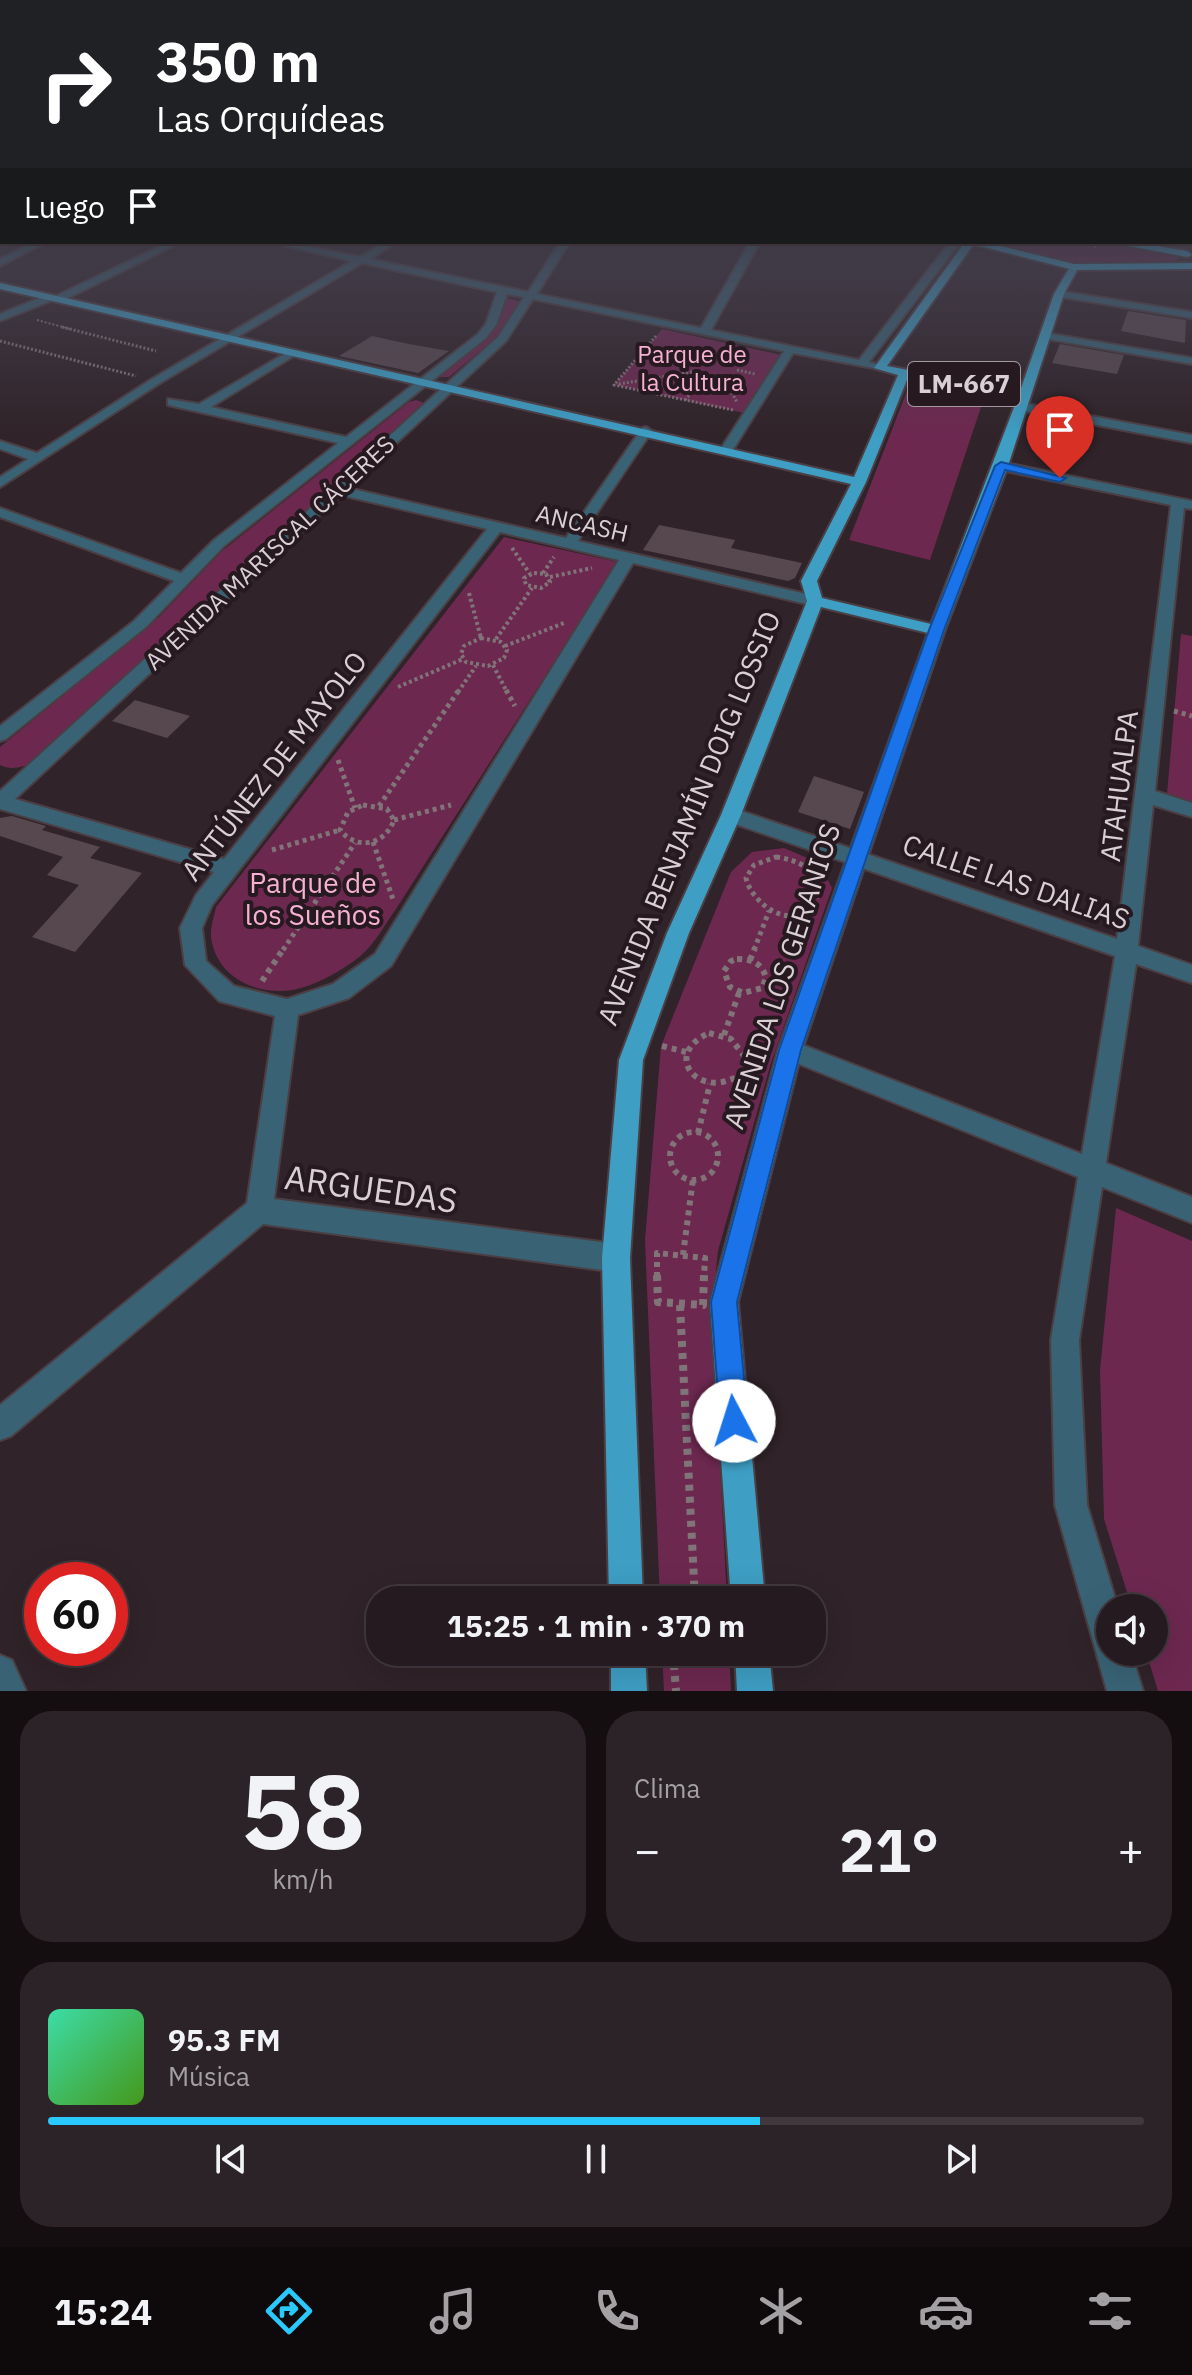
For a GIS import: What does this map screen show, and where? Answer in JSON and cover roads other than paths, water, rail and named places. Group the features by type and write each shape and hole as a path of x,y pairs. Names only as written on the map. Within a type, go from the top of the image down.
{"main road":[{"name":"LM-667","path":"943,280 880,368 1023,401 1059,294 1067,280"},
{"path":"0,286 859,482"},
{"name":"AVENIDA BENJAMÍN DOIG LOSSIO","path":"626,1586 616,1258 631,1060 678,933 731,815 815,601 809,581 859,482 904,373"},
{"name":"AVENIDA LOS GERANIOS","path":"747,1586 724,1302 790,1050 937,630 1023,401"},
{"path":"815,601 937,630"},
{"path":"628,1666 629,1691"},
{"path":"753,1666 755,1691"}],"street":[{"path":"0,318 94,280"},
{"path":"0,483 156,381 329,280"},
{"path":"0,735 140,624 219,543 482,336 491,325 503,290 456,280"},
{"name":"AVENIDA MARISCAL CÁCERES","path":"0,802 502,339 542,280"},
{"path":"704,332 734,280"},
{"path":"862,364 926,280"},
{"name":"LM-667","path":"503,290 880,368"},
{"path":"1059,294 1192,315"},
{"path":"1046,336 1192,361"},
{"path":"726,450 790,350"},
{"path":"201,408 291,353"},
{"path":"1023,401 1192,439"},
{"path":"172,402 348,441"},
{"path":"564,546 646,431"},
{"path":"0,445 38,458"},
{"path":"1001,466 1185,504"},
{"name":"ANCASH","path":"339,490 500,532 815,601"},
{"name":"ATAHUALPA","path":"1097,1594 1071,1505 1065,1340 1127,950 1185,504"},
{"path":"0,512 183,579"},
{"name":"ANTÚNEZ DE MAYOLO","path":"287,1009 227,994 196,965 191,928 203,901 500,532"},
{"path":"259,1210 287,1009 341,991 383,960 628,558"},
{"path":"1147,796 1192,810"},
{"path":"0,802 228,868"},
{"name":"CALLE LAS DALIAS","path":"731,815 1192,974"},
{"path":"790,1050 1192,1210"},
{"name":"ARGUEDAS","path":"0,1425 259,1210 616,1258"},
{"path":"1118,1666 1125,1691"},
{"path":"0,1672 8,1691"}],"park label":[{"name":"Parque de la Cultura","path":"692,369"},
{"name":"Parque de los Sueños","path":"313,899"}]}
